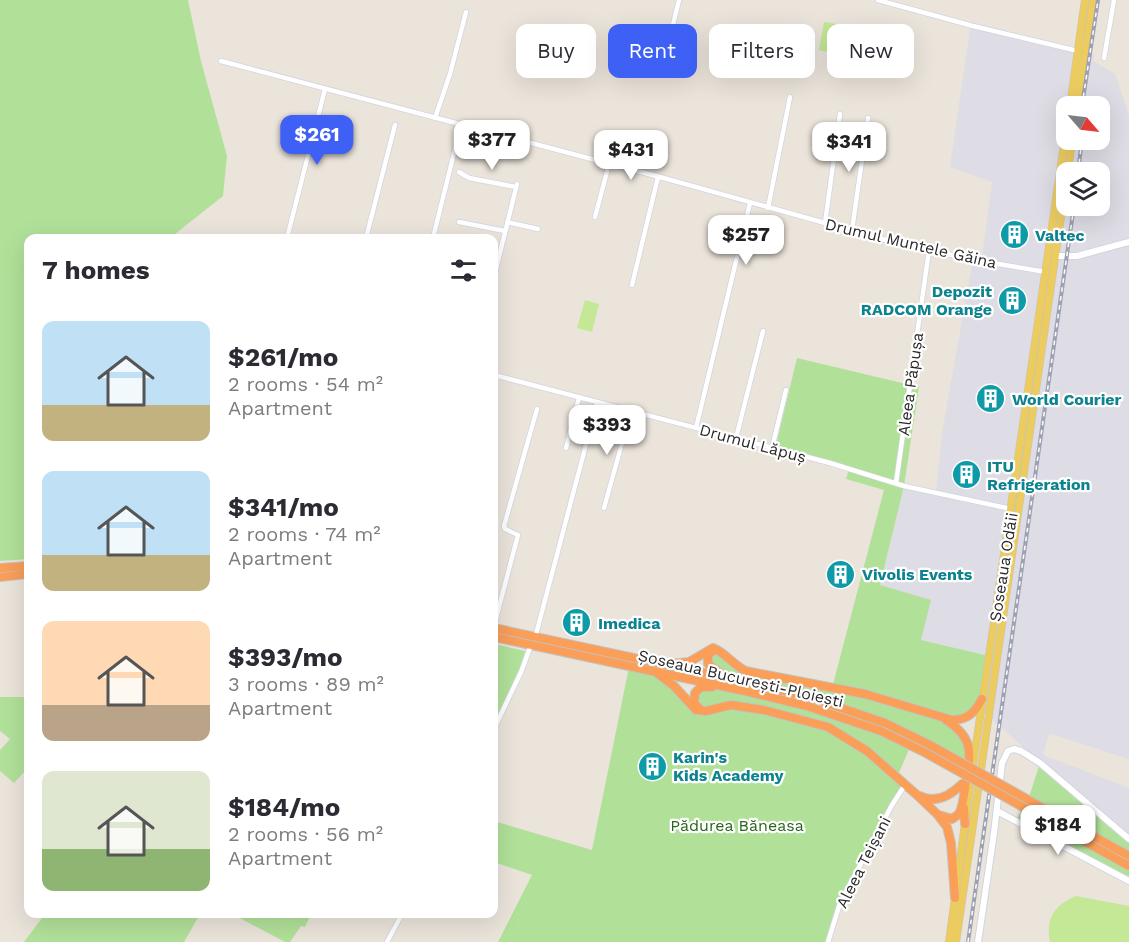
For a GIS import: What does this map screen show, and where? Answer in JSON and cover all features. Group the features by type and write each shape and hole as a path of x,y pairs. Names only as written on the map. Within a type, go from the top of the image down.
{"highway":[{"path":"0,568 24,566"},
{"path":"0,577 24,574"},
{"name":"Șoseaua București-Ploiești","path":"498,629 533,642"},
{"name":"Șoseaua București-Ploiești","path":"498,638 533,642 746,687 809,697 885,723 930,745 1129,856"},
{"path":"955,898 951,837 947,827 940,816 867,751 844,735 819,723 744,705 726,706 706,711 693,709 659,669 689,662 709,649 718,649 736,666 746,671 865,694 929,715 958,720 968,717 982,699"},
{"path":"718,649 708,655 708,664 732,684"},
{"path":"706,711 694,703 696,691 707,687 732,684"},
{"name":"Șoseaua București-Ploiești","path":"746,687 881,731 924,752 1129,866"},
{"path":"929,715 953,729 964,743 968,757 961,811 958,816 950,819 940,816"},
{"path":"941,717 955,726 968,744 970,756 963,788 965,824"},
{"path":"940,799 963,788"},
{"path":"916,795 927,799 953,800 958,806 955,814 940,816"}],"main road":[{"path":"1071,96 1085,0"},
{"path":"1079,96 1093,0"},
{"name":"Șoseaua Odăii","path":"949,942 982,699 1012,510 1063,150"},
{"name":"Șoseaua Odăii","path":"956,942 1061,216"}],"street":[{"path":"673,24 679,0"},
{"path":"880,0 973,26 1078,51"},
{"path":"1104,58 1113,0"},
{"path":"435,118 450,74 466,12"},
{"name":"Drumul Muntele Găina","path":"221,61 929,250 1046,272"},
{"path":"288,234 325,88"},
{"path":"768,208 790,98"},
{"path":"825,223 840,114"},
{"path":"852,230 868,118"},
{"path":"367,234 395,125"},
{"path":"434,234 461,125"},
{"path":"595,217 609,164"},
{"path":"459,172 469,178 517,186 498,260"},
{"path":"632,285 658,177"},
{"path":"696,428 750,203"},
{"path":"459,222 505,231"},
{"path":"507,222 538,229"},
{"path":"1056,256 1077,256 1129,242"},
{"name":"Aleea Păpușa","path":"896,483 929,250"},
{"path":"736,438 763,331"},
{"name":"Drumul Lăpuș","path":"498,376 830,463 896,483 1012,510"},
{"path":"772,448 786,390"},
{"path":"566,448 579,398"},
{"path":"498,721 533,642 597,403"},
{"name":"Șoseaua București-Ploiești","path":"498,612 518,535 505,529 505,524 537,409"},
{"path":"604,508 631,411"},
{"path":"978,942 1004,758 1008,751 1014,749 1040,763 1129,839"},
{"name":"Aleea Teișani","path":"828,942 840,903 905,785"},
{"path":"997,811 1129,881"},
{"path":"387,942 400,918"}],"shaded area":[{"path":"971,22 1094,54 1093,61 1115,74 1129,116 1129,756 1128,759 1049,733 1043,755 1129,788 1129,839 980,709 989,656 921,640 880,585 904,486 936,493 942,433 972,264 981,265 992,182 950,167"}],"green space":[{"path":"0,0 188,0 201,61 227,156 223,196 175,234 24,234 24,559 0,561"},
{"path":"824,22 837,24 827,24 827,52 819,50"},
{"path":"585,300 599,304 592,332 577,328"},
{"path":"797,358 919,387 904,486 880,585 931,600 921,640 989,656 982,699 968,717 932,716 958,735 964,747 966,765 885,723 733,679 713,669 707,658 712,650 734,664 832,688 884,490 846,479 849,469 775,449"},
{"path":"498,645 525,651 519,672 498,716"},
{"name":"Pădurea Băneasa","path":"629,667 657,673 682,695 694,700 707,686 807,706 911,745 898,775 907,783 840,903 828,942 498,942 532,875 498,863 498,822 592,850"},
{"path":"0,697 24,697 24,772 14,783 0,771 0,750 10,739 0,731"},
{"path":"1040,763 1129,839 1129,856 1028,800"},
{"path":"1024,807 1129,868 1129,881 1016,820"},
{"path":"1076,896 1129,906 1129,942 1050,942 1049,926 1053,913 1062,903"},
{"path":"42,918 198,918 184,942 24,942"},
{"path":"240,918 309,918 305,927 301,926 290,942 285,942"}],"railway":[{"path":"1084,96 1098,0"},
{"path":"1079,162 1081,150"},
{"path":"968,942 1073,216"}],"place":[{"name":"Valtec","path":"1014,235"},
{"name":"Depozit RADCOM Orange","path":"1013,300"},
{"name":"World Courier","path":"991,399"},
{"name":"ITU Refrigeration","path":"966,475"},
{"name":"Vivolis Events","path":"841,574"},
{"name":"Imedica","path":"577,623"},
{"name":"Karin's Kids Academy","path":"652,766"}]}
